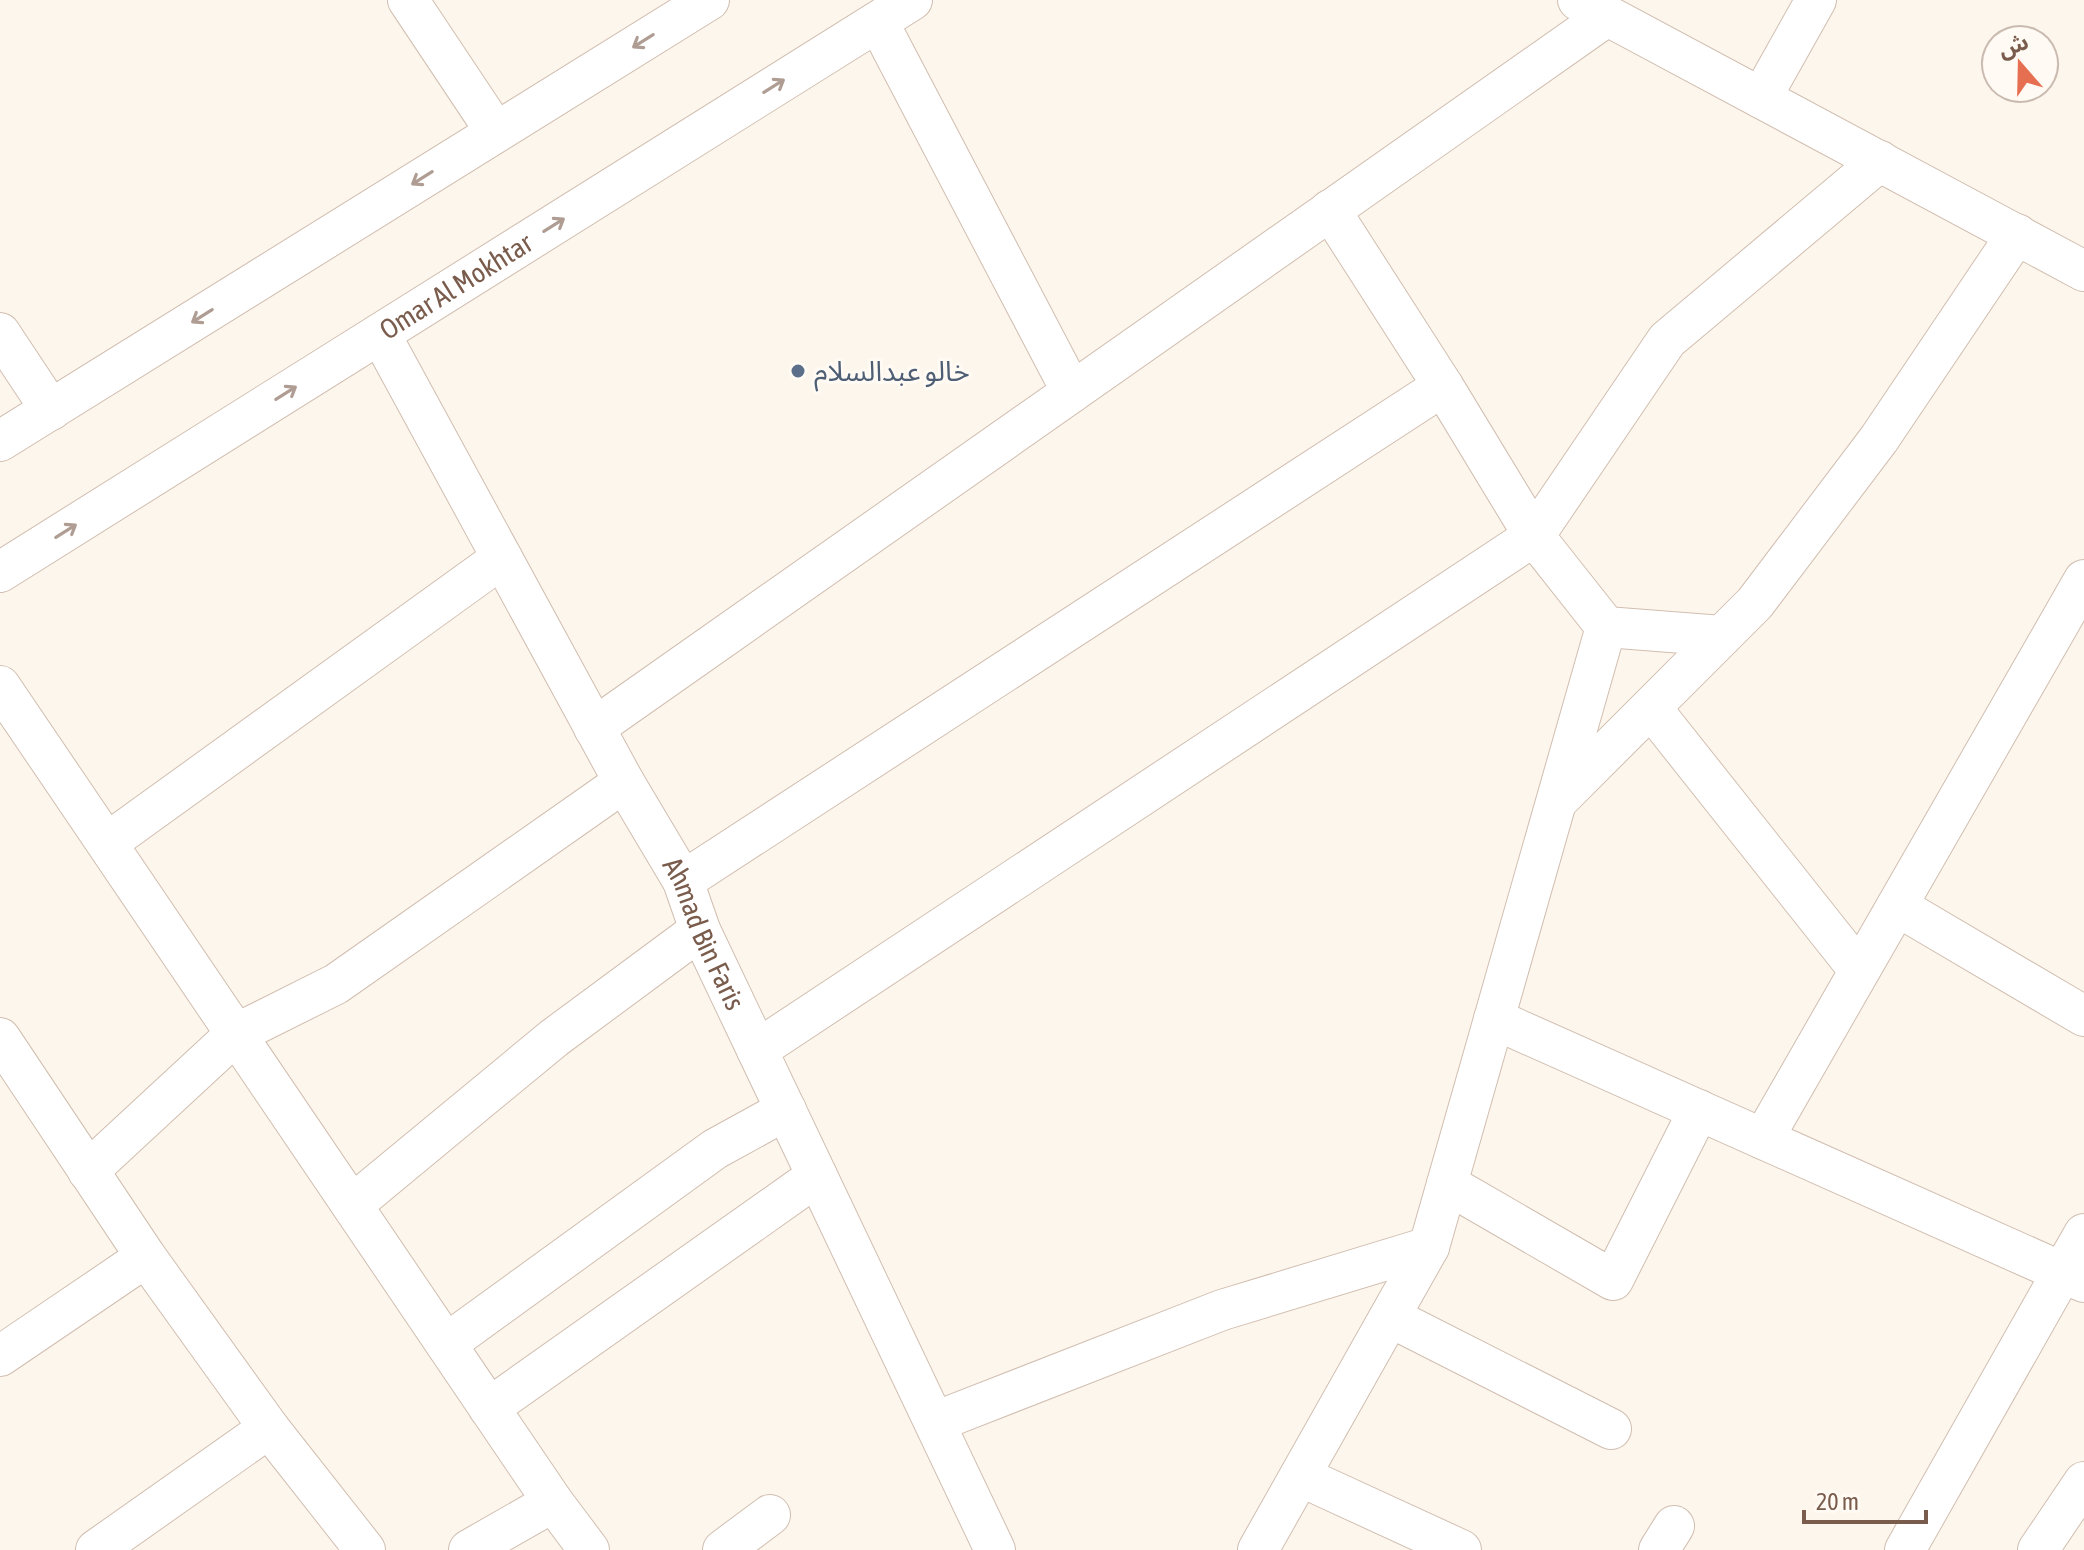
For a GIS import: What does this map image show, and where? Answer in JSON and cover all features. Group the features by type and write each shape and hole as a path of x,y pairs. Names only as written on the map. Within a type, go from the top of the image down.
{"street":[{"path":"408,0 496,132"},
{"path":"0,441 709,0"},
{"name":"Omar Al Mokhtar","path":"0,572 912,0"},
{"path":"1761,98 1816,0"},
{"path":"594,728 1330,210 1592,8 2084,271"},
{"path":"878,22 1072,392"},
{"path":"757,1050 1534,536 1667,340 1880,161"},
{"path":"1330,210 1443,386 1534,536 1606,627 1722,636"},
{"path":"1556,802 1755,603 1879,439 2017,234"},
{"path":"0,333 51,410"},
{"name":"Ahmad Bin Faris","path":"380,334 594,728 683,881 700,930 995,1550"},
{"path":"683,881 1443,386"},
{"path":"107,843 502,558"},
{"path":"1763,1139 1897,906 2069,642 2084,580"},
{"path":"1258,1550 1429,1247 1606,627"},
{"path":"0,686 553,1502 589,1550"},
{"path":"1651,708 1859,970"},
{"path":"88,1171 236,1034 336,984 624,782"},
{"path":"1897,906 2084,1016"},
{"path":"352,1205 554,1038 700,930"},
{"path":"1494,1019 2073,1277"},
{"path":"0,1038 146,1257 269,1428 365,1550"},
{"path":"446,1344 715,1149 786,1110"},
{"path":"1447,1184 1613,1280 1699,1110"},
{"path":"489,1408 817,1176"},
{"path":"1905,1550 2073,1277 2084,1234"},
{"path":"935,1422 1222,1310 1429,1247"},
{"path":"0,1356 146,1257"},
{"path":"1390,1317 1611,1429"},
{"path":"96,1550 269,1428"},
{"path":"1300,1476 1461,1550"},
{"path":"2038,1550 2084,1482"},
{"path":"469,1550 553,1502"},
{"path":"723,1550 770,1515"}],"place":[{"name":"خالو عبدالسلام","path":"798,371"}]}
